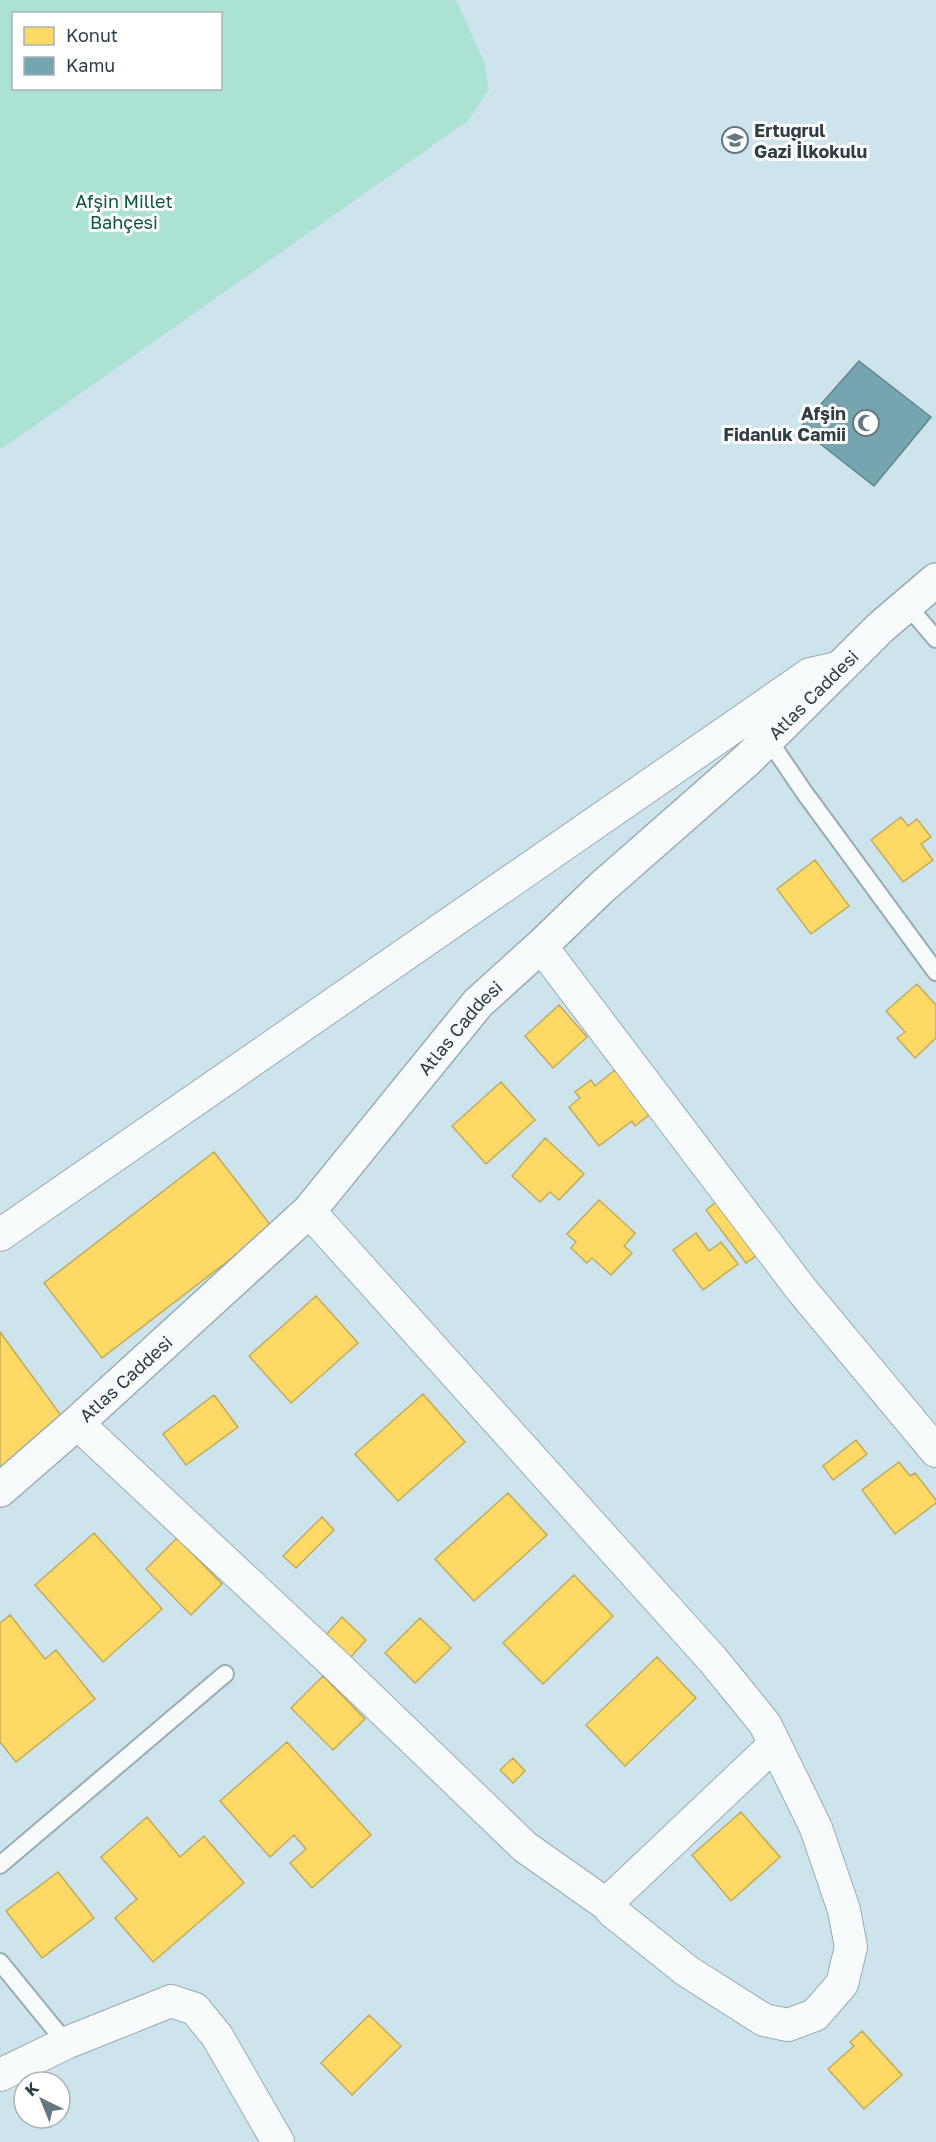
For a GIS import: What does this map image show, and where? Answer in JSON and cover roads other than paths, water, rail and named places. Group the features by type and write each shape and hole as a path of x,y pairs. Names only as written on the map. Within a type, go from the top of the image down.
{"street":[{"name":"Atlas Caddesi","path":"0,1490 77,1423 309,1211 478,1003 600,889 747,760 881,627 936,580"},
{"path":"0,1235 810,674 841,667"},
{"path":"541,946 801,1289 936,1451"},
{"path":"77,1423 339,1668 525,1847 606,1904 687,1971 764,2019 788,2025 815,2015 842,1984 851,1947 844,1910 816,1828 765,1724 713,1660 309,1211"},
{"path":"606,1904 775,1744"},
{"path":"0,2075 66,2043 171,2001 195,2009 217,2036 278,2142"}],"lane":[{"path":"907,605 936,639"},
{"path":"768,739 936,972"},
{"path":"0,1865 225,1674"},
{"path":"0,1962 66,2043"}],"place":[{"name":"Ertuğrul Gazi İlkokulu","path":"735,140"},
{"name":"Afşin Fidanlık Camii","path":"866,423"}],"park label":[{"name":"Afşin Millet Bahçesi","path":"124,211"}]}
